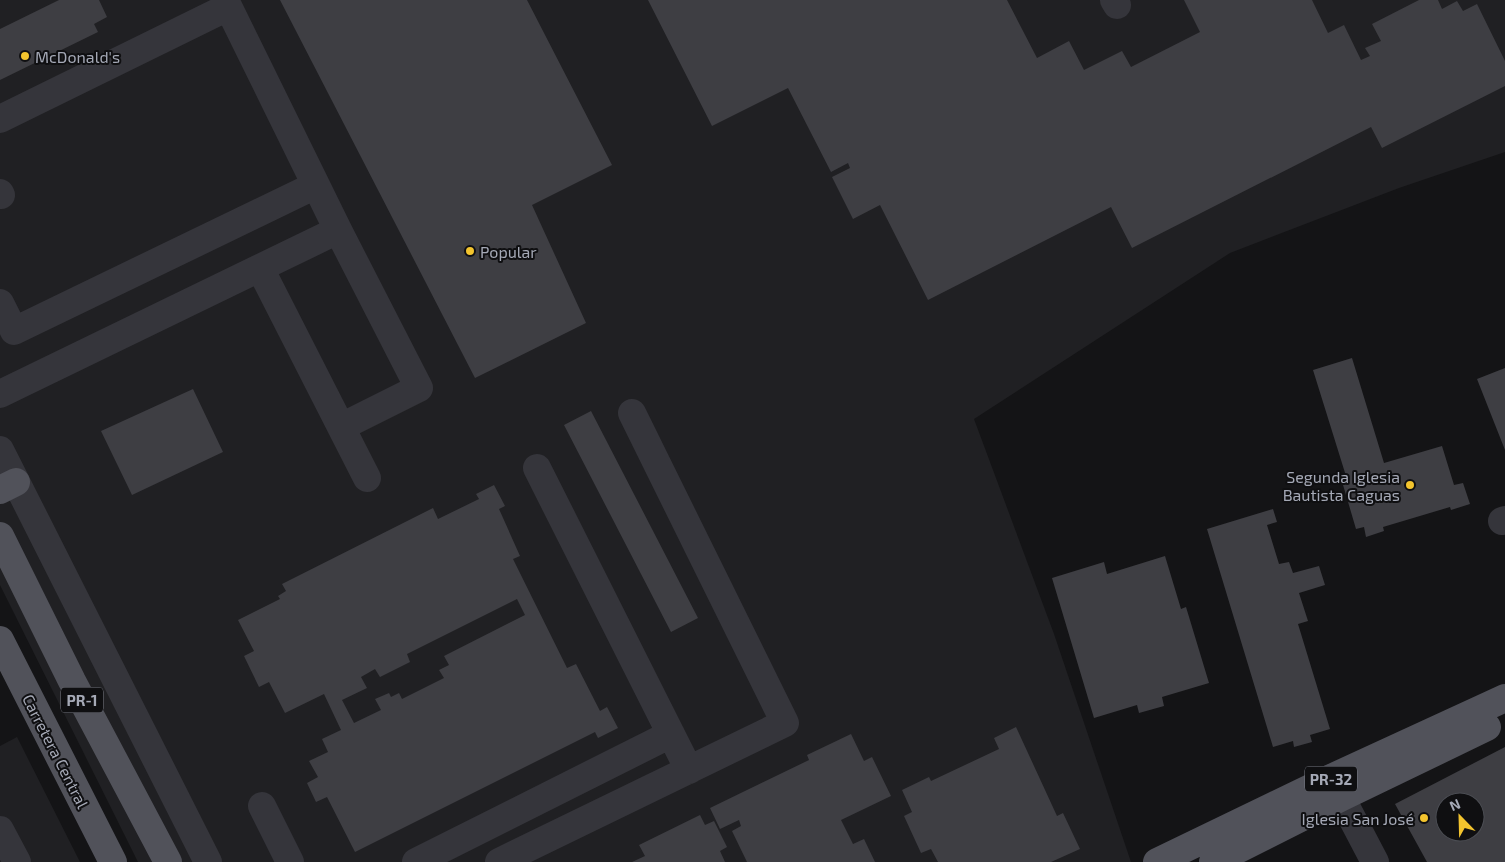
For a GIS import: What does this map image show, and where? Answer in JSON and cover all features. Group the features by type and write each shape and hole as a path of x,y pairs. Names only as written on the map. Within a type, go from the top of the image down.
{"main road":[{"name":"PR-1","path":"0,536 72,681 168,862"},
{"name":"Carretera Central","path":"0,640 113,862"},
{"name":"PR-32","path":"1213,862 1337,788 1505,698"},
{"name":"PR-32","path":"1157,862 1505,719"}],"street":[{"path":"0,119 226,4 338,230 420,388 341,427"},
{"path":"0,303 14,331 316,185"},
{"path":"0,394 338,230"},
{"path":"260,268 367,478"},
{"path":"499,862 785,723 632,413"},
{"path":"0,450 8,486 208,862"},
{"path":"537,468 689,770"},
{"path":"416,862 671,734"},
{"path":"1337,788 1375,862"},
{"path":"262,806 290,862"},
{"path":"0,830 17,862"}],"shaded area":[{"path":"0,0 1505,0 1505,152 1399,188 1230,253 974,419 1054,634 1131,862 138,862 0,585"},
{"path":"17,737 80,862 0,862 0,746"}],"building":[{"name":"McDonald's","path":"59,0 99,0 107,17 94,24 98,32 0,80 0,29"},
{"path":"280,0 527,0 612,165 532,205 586,323 475,378"},
{"path":"648,0 1007,0 1037,58 1069,41 1084,70 1122,51 1131,67 1200,32 1184,0 1312,0 1328,33 1344,25 1361,60 1370,56 1365,48 1381,41 1372,24 1419,0 1438,0 1442,9 1457,1 1463,11 1477,4 1505,61 1505,86 1382,148 1371,127 1132,248 1111,207 928,300 880,205 853,219 832,177 850,168 848,163 831,172 788,88 712,126"},
{"path":"1352,358 1384,463 1442,446 1454,485 1463,483 1470,504 1451,510 1450,507 1383,527 1384,531 1366,537 1364,527 1356,529 1341,478 1346,476 1313,370"},
{"path":"1505,368 1505,450 1477,379"},
{"path":"193,389 223,452 132,495 101,431"},
{"path":"591,411 698,618 671,632 564,425"},
{"path":"494,485 505,506 499,509 520,556 513,559 567,668 576,664 600,711 607,707 618,728 598,738 595,732 355,852 327,797 316,802 307,783 318,777 309,761 328,752 322,739 341,730 324,694 285,713 269,682 259,687 244,656 254,651 238,620 280,599 278,596 286,591 282,584 433,508 438,519 479,499 476,494","holes":["517,599 525,615 444,656 449,665 439,670 444,678 402,699 399,693 391,697 389,693 375,699 381,710 354,723 342,700 367,688 361,677 375,669 380,677 410,662 407,654"]},
{"path":"1273,509 1277,522 1267,525 1279,564 1289,562 1293,573 1319,566 1325,585 1299,593 1308,621 1298,624 1330,729 1310,735 1312,742 1294,747 1293,741 1273,747 1207,529"},
{"path":"1165,556 1181,609 1186,607 1209,683 1162,697 1164,706 1139,713 1137,705 1094,718 1052,578 1104,562 1107,574"},
{"path":"1016,727 1057,816 1063,813 1080,849 1051,862 938,862 931,849 921,853 904,816 912,812 902,790 929,777 931,781 999,749 994,738"},
{"path":"851,734 864,761 872,757 891,796 841,820 853,844 864,839 875,862 747,862 732,831 741,826 739,820 720,829 710,808 809,760 807,755"},
{"name":"Iglesia San José","path":"1505,747 1505,862 1427,862 1395,804"},
{"path":"700,815 705,825 714,821 727,847 720,851 725,862 632,862 645,856 639,845"}],"place":[{"name":"McDonald's","path":"25,56"},
{"name":"Popular","path":"470,251"},
{"name":"Segunda Iglesia Bautista Caguas","path":"1410,485"},
{"name":"Iglesia San José","path":"1424,818"}]}
